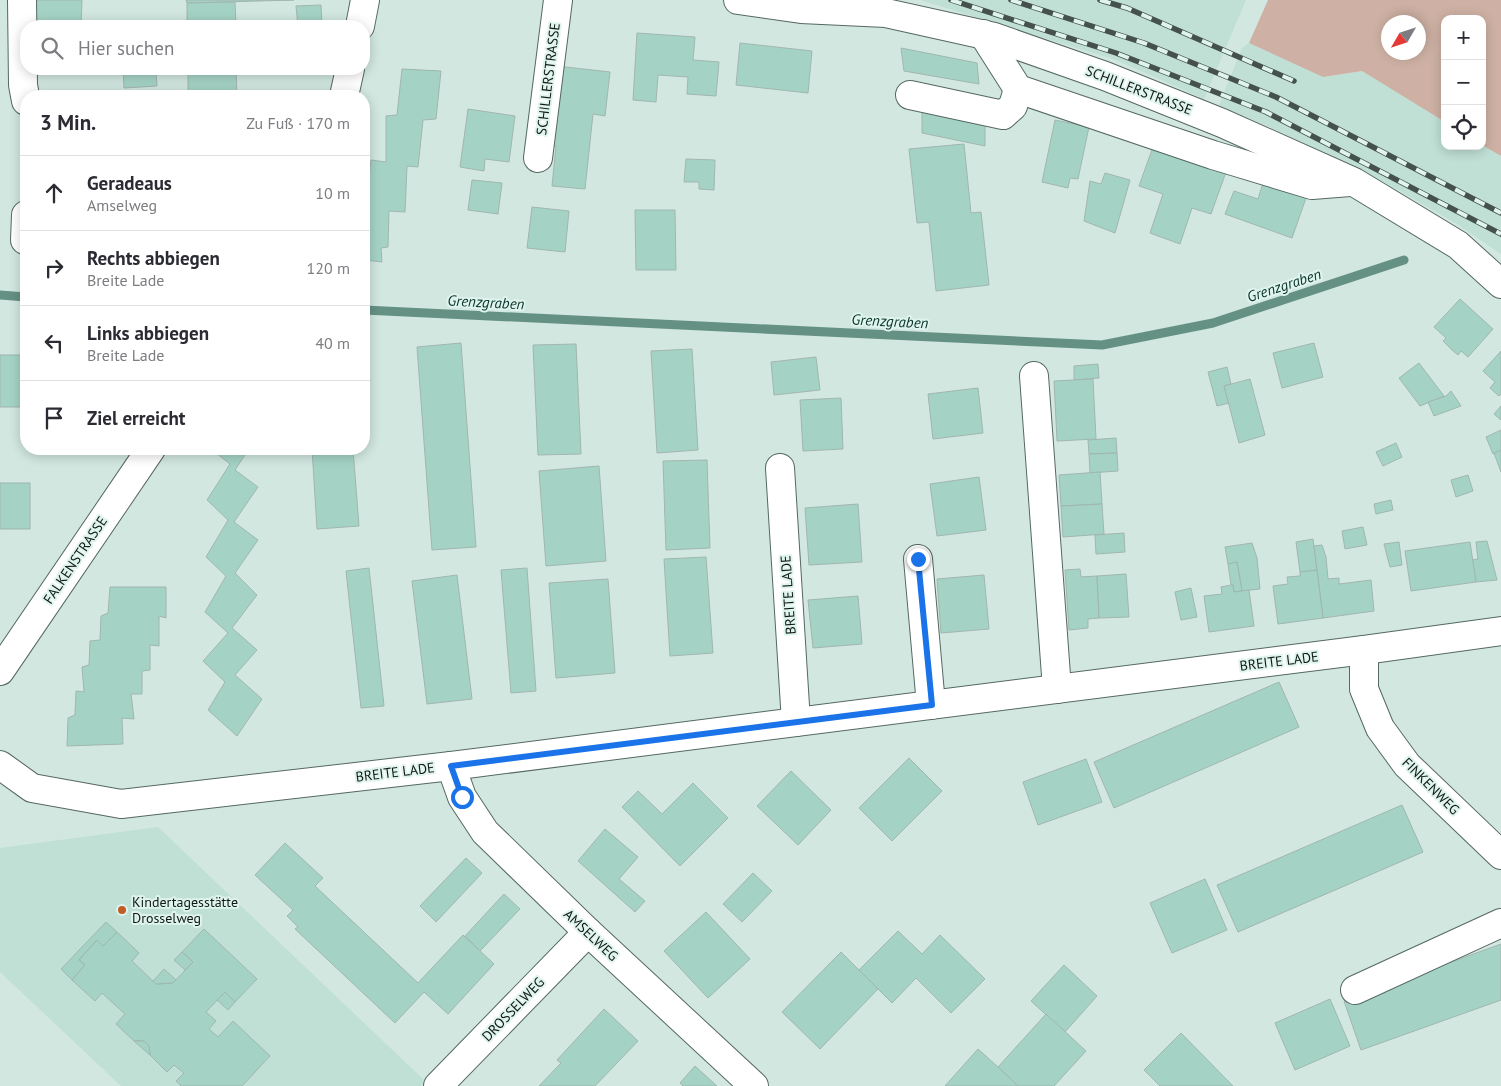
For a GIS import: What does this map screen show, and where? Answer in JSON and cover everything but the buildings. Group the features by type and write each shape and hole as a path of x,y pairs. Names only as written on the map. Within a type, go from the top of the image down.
{"street":[{"path":"22,0 22,20"},
{"path":"361,20 366,0"},
{"name":"SCHILLERSTRASSE","path":"538,158 558,0"},
{"name":"SCHILLERSTRASSE","path":"738,0 801,9 886,13 983,34 1123,84 1222,123 1354,182 1458,245 1501,284"},
{"path":"983,34 1018,89 1213,155 1312,184 1354,182"},
{"path":"23,75 24,90"},
{"path":"345,90 349,75"},
{"path":"910,95 1003,115 1013,106 1018,89"},
{"path":"1034,376 1056,689"},
{"name":"FALKENSTRASSE","path":"0,671 147,455"},
{"name":"BREITE LADE","path":"780,468 796,722"},
{"path":"918,559 932,705"},
{"name":"BREITE LADE","path":"0,766 32,788 121,804 451,766 1501,631"},
{"name":"FINKENWEG","path":"1364,650 1364,689 1380,728 1407,766 1501,855"},
{"name":"AMSELWEG","path":"451,766 462,797 485,832 588,932 754,1086"},
{"path":"1355,990 1501,924"},
{"name":"DROSSELWEG","path":"438,1086 588,932"}],"shaded area":[{"path":"920,0 1246,0 1204,99 1116,60"},
{"path":"1268,0 1501,0 1501,156 1486,147 1486,15 1441,15 1441,120 1362,71 1323,77 1249,43"},
{"path":"1249,43 1323,77 1362,71 1441,120 1441,150 1486,150 1486,147 1501,156 1501,254 1455,223 1356,166 1219,105 1242,48"},
{"name":"Kindertagesstätte Drosselweg","path":"158,827 425,1081 421,1086 121,1086 0,972 0,848"}],"waterway":[{"name":"Grenzgraben","path":"370,310 1102,345 1213,323 1404,260"},
{"name":"Grenzgraben","path":"0,295 20,297"}],"railway":[{"path":"951,0 1116,53 1266,112 1501,234"},
{"path":"1011,0 1144,43 1276,97 1501,213"},
{"path":"1100,0 1127,8 1294,81"}],"place":[{"name":"Kindertagesstätte Drosselweg","path":"122,910"}],"route":[{"path":"462,797 451,766 932,705 918,559"}]}
